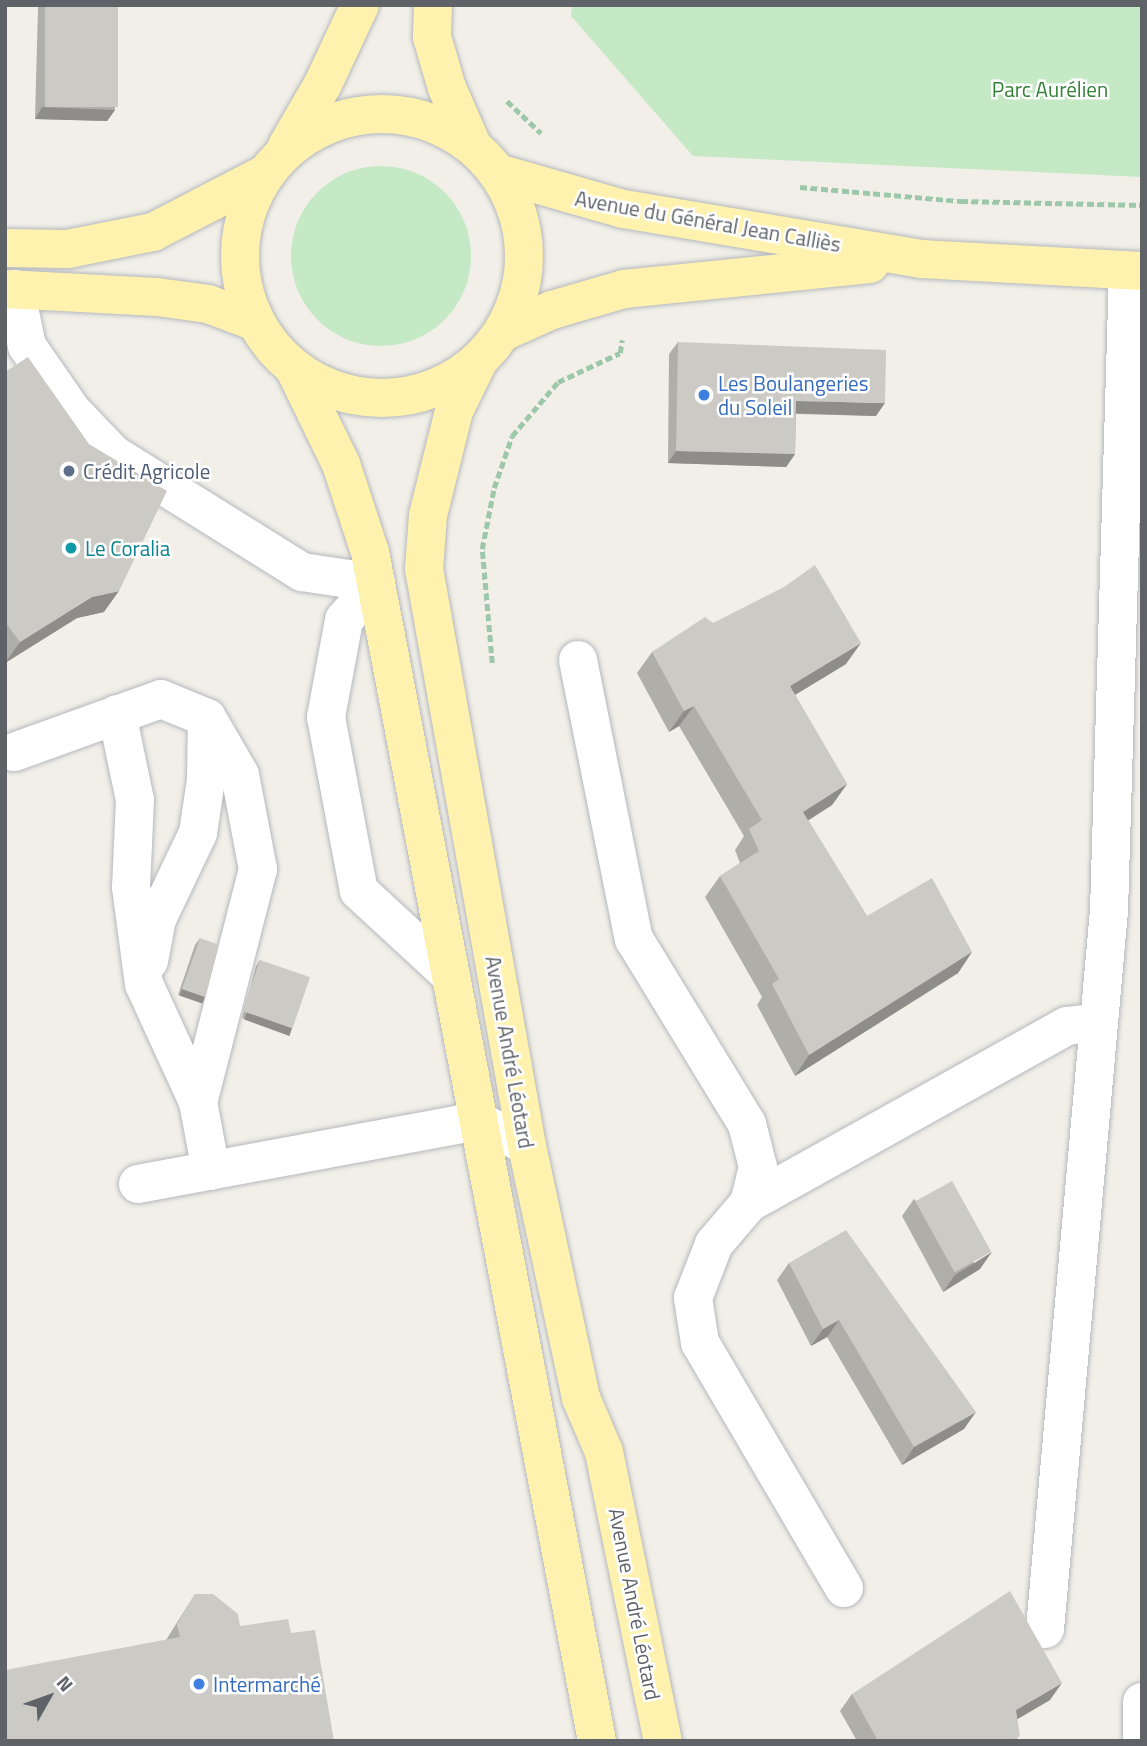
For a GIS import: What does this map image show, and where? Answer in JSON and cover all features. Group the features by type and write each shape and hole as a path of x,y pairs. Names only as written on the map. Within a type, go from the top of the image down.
{"main road":[{"path":"5,248 68,249 153,232 274,163 312,131 343,118 377,113 411,116 443,127 472,145 498,173 514,202 524,257 518,301 503,332 478,362 445,385 407,396 367,398 329,388 294,368 272,347 256,322 242,285 239,247 247,209 274,163 323,84 360,5"},
{"path":"433,5 432,37 447,88 472,145"},
{"name":"Avenue du Général Jean Calliès","path":"498,173 624,209 921,259 1135,271"},
{"name":"Avenue du Général Jean Calliès","path":"503,332 552,310 624,289 921,259"},
{"path":"10,289 157,297 208,304 256,322"},
{"name":"Avenue André Léotard","path":"478,362 454,411 428,515 424,569 527,1146 580,1398 604,1452 663,1741"},
{"name":"Avenue André Léotard","path":"294,368 341,464 370,552 557,1512 597,1741"}],"street":[{"path":"1045,1629 1109,911 1135,271"},
{"path":"10,289 27,346 72,411 113,454 302,572 376,583"},
{"path":"376,583 344,620 326,717 359,891 451,976"},
{"path":"579,660 634,939 747,1124 758,1167 749,1203"},
{"path":"14,752 161,699 208,718 240,775 258,869 198,1102"},
{"path":"117,714 135,800 131,887 144,984 198,1102 211,1171"},
{"path":"144,984 157,919 198,833 206,780 208,718"},
{"path":"844,1588 700,1343 693,1298 714,1244 749,1203 1067,1026 1099,1022"},
{"path":"138,1184 479,1121 527,1146"},
{"path":"1142,1702 1142,1739"}],"path":[{"path":"503,97 548,136"},
{"path":"794,187 961,201 1142,205"},
{"path":"494,674 482,549 494,488 512,436 558,382 620,353 623,333"}],"green space":[{"name":"Parc Aurélien","path":"572,5 1142,5 1142,177 693,156 571,16"},
{"path":"381,166 416,173 445,192 464,221 471,256 464,291 445,320 416,339 381,346 346,339 317,320 298,291 291,256 298,221 317,192 346,173"}],"building":[{"path":"45,5 118,5 118,107 45,107"},
{"path":"678,342 886,350 885,403 796,401 795,454 676,451"},
{"name":"Le Coralia","path":"28,357 89,444 167,491 119,591 92,597 20,642 5,622 5,372"},
{"path":"815,565 861,643 790,686 847,784 803,812 867,916 932,878 972,952 809,1055 772,984 779,979 720,876 759,851 749,829 762,820 694,706 684,711 652,652 705,617 713,623 784,587"},
{"path":"200,938 219,945 205,997 182,989"},
{"path":"260,960 310,977 293,1028 242,1011"},
{"path":"952,1181 991,1252 955,1272 915,1201"},
{"path":"846,1230 976,1412 914,1447 839,1320 823,1329 789,1263"},
{"path":"1010,1591 1062,1683 1016,1710 1020,1736 1012,1741 878,1741 852,1694"},
{"name":"Intermarché","path":"195,1594 213,1594 238,1614 240,1626 288,1619 291,1633 315,1630 334,1741 5,1741 5,1670 180,1637 177,1624"}],"place":[{"name":"Les Boulangeries du Soleil","path":"704,395"},
{"name":"Crédit Agricole","path":"69,471"},
{"name":"Le Coralia","path":"71,548"},
{"name":"Intermarché","path":"199,1684"}]}
